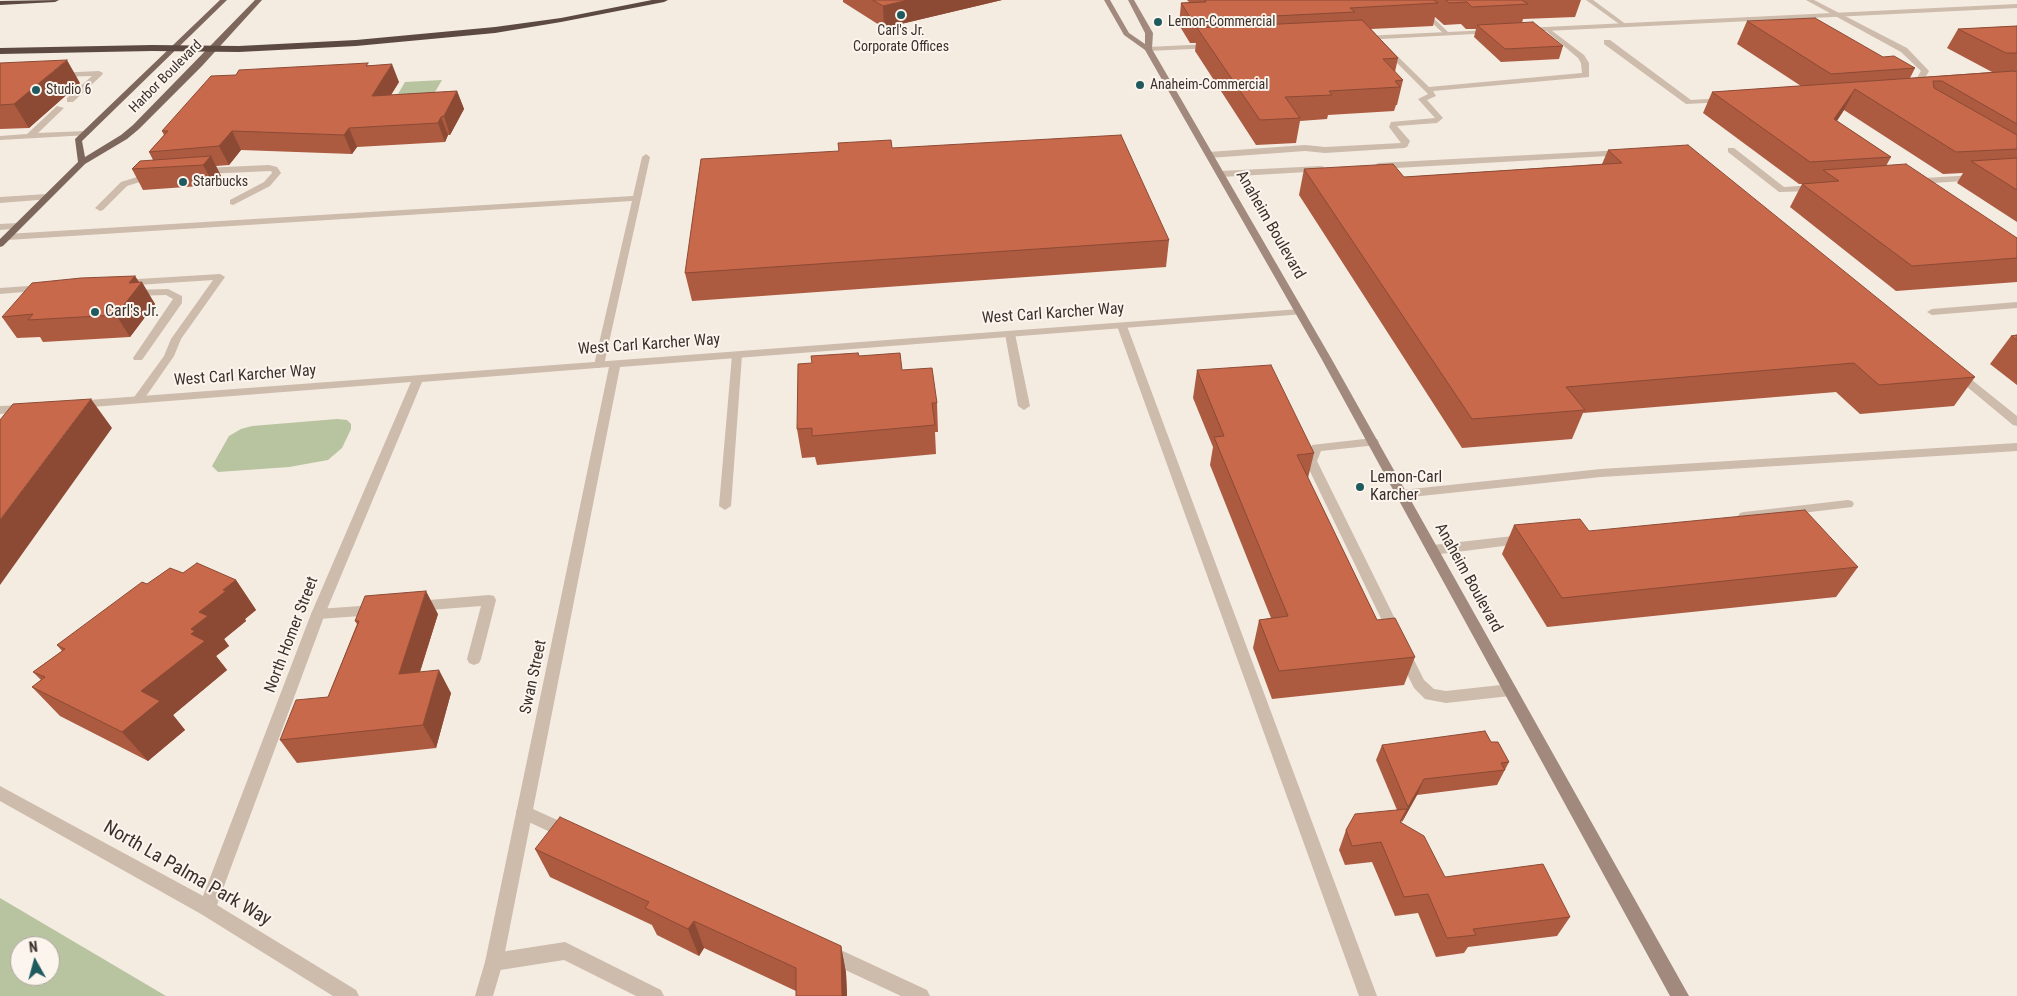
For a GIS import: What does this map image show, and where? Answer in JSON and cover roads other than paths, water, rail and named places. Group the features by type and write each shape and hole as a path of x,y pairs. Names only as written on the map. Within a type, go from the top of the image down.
{"highway":[{"path":"0,3 56,0"},
{"path":"0,50 214,49 356,43 476,32 561,20 664,0"}],"main road":[{"name":"Harbor Boulevard","path":"86,133 224,0"},
{"name":"Harbor Boulevard","path":"4,241 82,162 124,136 214,49 259,0"},
{"path":"82,162 78,141 86,133"}],"street":[{"name":"Anaheim Boulevard","path":"1107,0 1126,34 1148,49 1221,174 1373,442 1680,996"},
{"name":"Anaheim Boulevard","path":"1131,0 1149,33 1148,49"},
{"path":"1411,0 1447,34"},
{"path":"1588,0 1624,25"},
{"path":"1809,0 1904,50 1925,71 1915,89 1909,95"},
{"path":"2006,0 2017,5"},
{"path":"1520,30 2017,5"},
{"path":"1427,89 1586,75 1587,71 1581,57 1547,29"},
{"path":"1358,38 1502,31"},
{"path":"1209,154 1305,148 1325,150 1404,145 1406,140 1393,127 1394,124 1437,121 1439,118 1422,99 1432,96 1427,89 1376,38"},
{"path":"1608,42 1689,102 1734,100"},
{"path":"1148,49 1216,45"},
{"path":"49,75 99,73 70,100"},
{"path":"30,136 60,108"},
{"path":"0,138 86,133"},
{"path":"1731,150 1782,190 1820,188"},
{"path":"1365,166 1632,152"},
{"path":"599,365 646,157"},
{"path":"189,172 259,168 274,170 277,173 268,184 233,202"},
{"path":"1221,174 1336,168"},
{"path":"100,208 124,184 159,174"},
{"path":"1940,192 1919,182 1989,176"},
{"path":"0,200 47,197"},
{"path":"4,241 637,198"},
{"path":"0,227 18,226"},
{"path":"108,284 220,277 176,339 169,356 138,400"},
{"path":"0,291 56,287"},
{"path":"121,294 168,292 178,298 178,303 138,358"},
{"path":"1932,312 2017,305"},
{"name":"West Carl Karcher Way","path":"64,406 1300,312"},
{"path":"1122,326 1368,996"},
{"path":"1010,334 1024,406"},
{"path":"726,506 736,355"},
{"name":"Swan Street","path":"484,996 494,962 615,364"},
{"path":"1948,366 2017,422"},
{"name":"North Homer Street","path":"207,908 318,614 418,379"},
{"path":"0,410 36,408"},
{"path":"6,424 18,409"},
{"path":"1373,442 1316,448 1312,461 1419,684 1430,695 1446,697 1510,690"},
{"path":"1402,494 1601,473 2017,447"},
{"path":"1727,518 1848,504"},
{"path":"1433,550 1531,539"},
{"path":"318,614 488,600 474,659"},
{"name":"North La Palma Park Way","path":"0,793 207,908 350,996"},
{"path":"524,812 587,841"},
{"path":"812,946 921,996"},
{"path":"494,962 565,951 655,996"}],"place":[{"name":"Carl's Jr. Corporate Offices","path":"901,15"},
{"name":"Lemon-Commercial","path":"1158,22"},
{"name":"Anaheim-Commercial","path":"1140,85"},
{"name":"Studio 6","path":"36,90"},
{"name":"Starbucks","path":"183,182"},
{"name":"Carl's Jr.","path":"95,312"},
{"name":"Lemon-Carl Karcher","path":"1360,487"}]}
